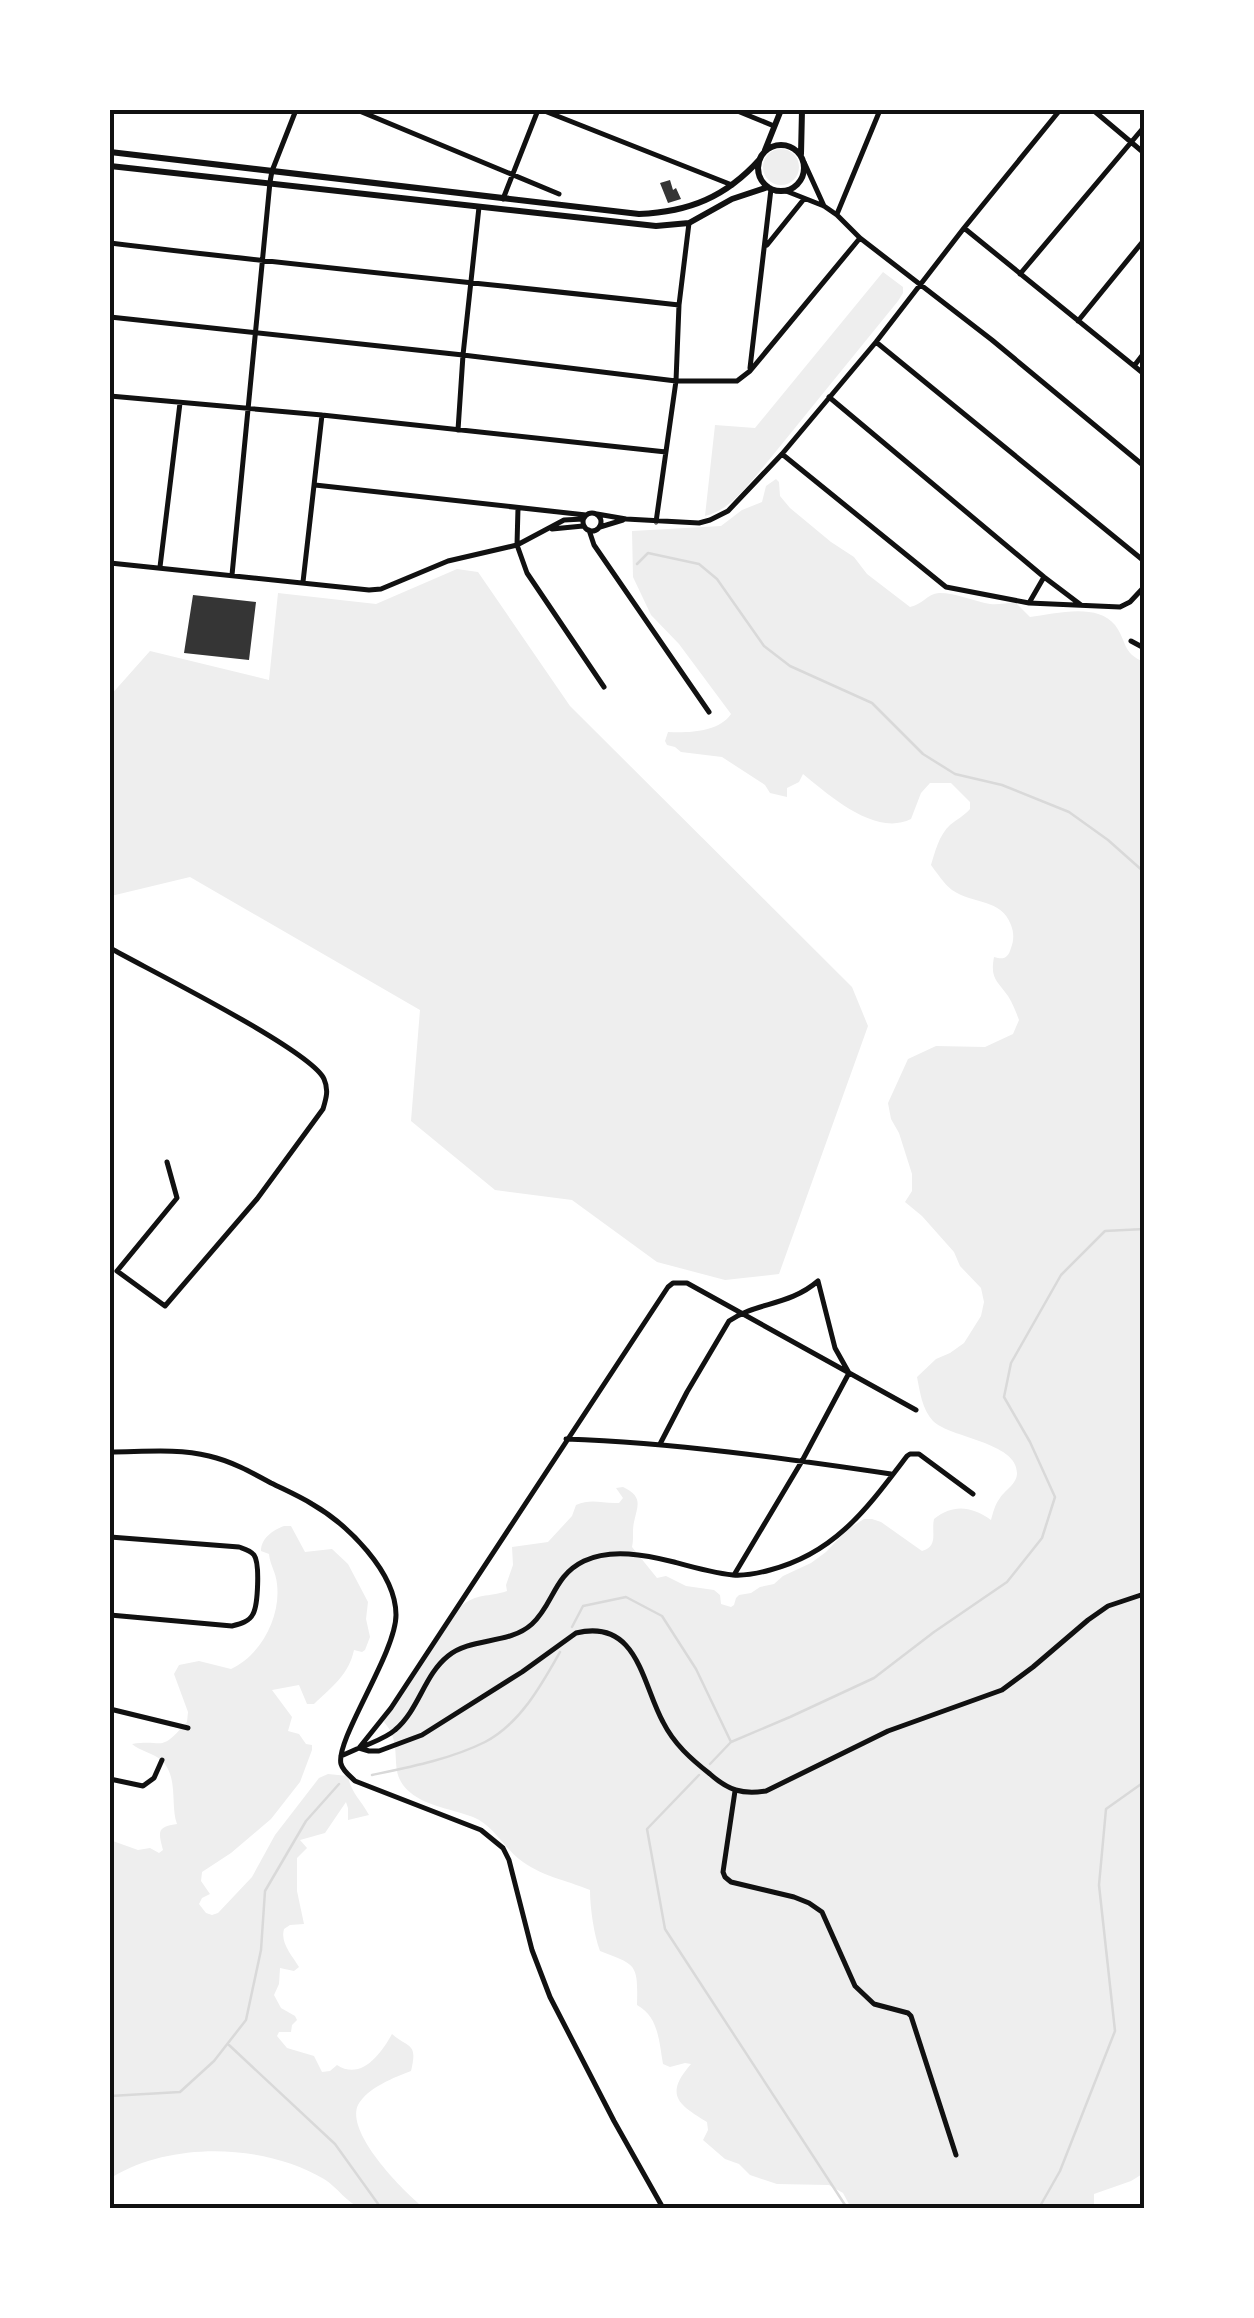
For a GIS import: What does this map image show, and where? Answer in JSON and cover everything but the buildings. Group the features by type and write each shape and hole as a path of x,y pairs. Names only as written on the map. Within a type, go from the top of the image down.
{"street":[{"path":"232,576 270,182 296,110"},
{"path":"356,110 558,194"},
{"path":"503,199 540,110 732,185"},
{"path":"735,110 775,126"},
{"path":"750,371 770,188 760,178 758,166 781,110"},
{"path":"786,191 799,184 805,170 802,110"},
{"path":"837,215 880,110"},
{"path":"709,712 600,553 589,524 591,512 626,519 698,523 728,511 782,454 876,342 1060,110"},
{"path":"1094,110 1144,152"},
{"path":"1020,275 1144,127"},
{"path":"110,152 639,214 688,208 714,197 746,175 775,146 782,145 796,150 802,158 824,206"},
{"path":"110,166 656,226 689,222 732,199 770,188 794,192 837,215 860,238 992,340 1144,466"},
{"path":"766,248 804,199"},
{"path":"458,430 479,207"},
{"path":"656,522 676,382 679,305 689,222"},
{"path":"964,228 1144,374"},
{"path":"110,318 464,355 676,382 738,382 860,238"},
{"path":"1078,321 1144,240"},
{"path":"110,243 679,305"},
{"path":"876,342 1144,561"},
{"path":"1134,366 1144,353"},
{"path":"829,397 1084,606"},
{"path":"110,398 322,415 666,452"},
{"path":"160,567 180,403"},
{"path":"302,582 322,415"},
{"path":"782,454 946,587 1029,604 1120,607 1144,587"},
{"path":"315,486 518,508 589,524 601,520 597,514"},
{"path":"518,508 517,544 527,573 604,687"},
{"path":"110,562 381,590 432,566 517,544 564,520 589,524 626,519"},
{"path":"1029,604 1044,577"},
{"path":"1131,641 1144,648"},
{"path":"110,948 266,1034 312,1063 324,1078 328,1094 323,1110 257,1198 166,1306 117,1272 177,1198 167,1162"},
{"path":"660,1444 686,1392 730,1321 797,1296 818,1280 835,1348 849,1373"},
{"path":"359,1748 391,1708 673,1283 686,1283 916,1410"},
{"path":"734,1575 849,1373"},
{"path":"566,1439 660,1444 892,1474"},
{"path":"110,1452 176,1451 233,1463 314,1505 354,1537 377,1564 393,1593 396,1617 390,1644 341,1756 341,1764 355,1781 481,1830 503,1848 532,1950 550,1997 663,2208"},
{"path":"341,1756 380,1740 404,1722 431,1676 448,1656 531,1625 554,1587 574,1567 589,1559 630,1554 734,1575 782,1567 820,1550 862,1512 910,1454 918,1454 973,1494"},
{"path":"110,1536 239,1548 256,1557 258,1566 255,1612 241,1624 110,1616"},
{"path":"359,1748 379,1751 422,1734 576,1633 600,1631 616,1637 639,1662 675,1742 706,1772 735,1791 766,1792 888,1731 1002,1690 1108,1606 1144,1594"},
{"path":"110,1709 188,1728"},
{"path":"110,1779 143,1786 154,1778 162,1760"},
{"path":"735,1791 725,1878 794,1897 822,1912 855,1986 874,2004 911,2016 956,2155"}],"shaded area":[{"path":"781,149 793,155 799,167 793,179 781,185 769,179 763,167 769,155"},
{"path":"883,272 903,287 898,301 744,489 727,506 705,516 715,425 755,428"},
{"path":"776,479 780,496 790,508 910,607 939,593 990,604 1015,602 1030,617 1075,611 1098,614 1115,625 1128,651 1144,662 1144,2173 1094,2194 1097,2208 851,2208 843,2193 829,2185 777,2184 750,2175 739,2164 725,2159 703,2140 707,2122 678,2098 678,2084 691,2064 663,2064 654,2023 637,2005 633,1968 600,1951 590,1890 527,1865 480,1821 426,1802 410,1792 399,1778 393,1738 383,1721 460,1607 478,1597 507,1591 513,1565 512,1547 548,1542 572,1516 576,1505 619,1503 623,1498 616,1488 623,1487 636,1498 632,1547 657,1578 666,1576 686,1586 714,1590 720,1595 721,1604 731,1607 739,1595 774,1584 811,1563 864,1519 881,1522 922,1551 931,1546 934,1519 948,1511 969,1510 991,1520 998,1500 1016,1477 1014,1463 1006,1454 941,1427 924,1406 917,1377 936,1359 964,1343 981,1316 984,1302 981,1288 960,1266 954,1252 905,1202 912,1191 912,1174 888,1103 908,1059 936,1046 985,1047 1013,1034 1019,1020 993,970 994,957 1005,957 1012,945 1013,931 1006,916 994,906 952,890 931,865 943,834 970,809 970,802 951,783 930,783 921,793 911,819 883,823 853,811 803,774 799,782 787,788 787,797 770,793 765,785 722,757 681,752 665,741 668,732 711,728 731,714 679,644 651,615 633,577 632,531 721,526 742,510 762,502 766,486"},
{"path":"457,569 478,572 570,706 852,987 868,1026 779,1274 725,1280 657,1262 572,1200 495,1190 411,1121 420,1010 190,877 111,896 110,696 150,651 269,680 278,593 376,604"},
{"path":"291,1526 305,1552 332,1549 348,1564 368,1602 370,1637 365,1650 354,1650 344,1673 314,1704 307,1704 299,1685 272,1690 292,1717 288,1731 299,1734 306,1744 312,1745 312,1750 300,1782 271,1819 202,1872 201,1881 210,1894 199,1904 206,1913 218,1913 252,1877 275,1835 319,1778 328,1774 348,1776 369,1815 348,1820 346,1802 325,1833 300,1840 307,1848 297,1858 297,1891 304,1924 290,1925 283,1934 299,1967 294,1971 280,1968 274,1995 281,2008 297,2020 291,2032 279,2032 277,2036 287,2048 314,2056 322,2072 337,2065 354,2070 362,2067 376,2057 392,2034 410,2047 411,2071 368,2093 358,2105 356,2117 379,2161 424,2208 361,2208 324,2179 300,2167 247,2153 191,2152 164,2157 114,2176 110,2184 110,1840 159,1853 163,1850 161,1831 177,1824 167,1767 132,1744 166,1742 187,1722 188,1712 174,1674 179,1665 199,1661 231,1669 260,1645 272,1622 277,1597 269,1554 261,1551 262,1546 268,1535"}],"waterway":[{"path":"637,564 648,553 699,564 717,579 764,646 790,666 872,703 923,754 955,774 1002,785 1069,812 1144,872"},
{"path":"731,1742 874,1678 1007,1582 1042,1538 1055,1497 1004,1397 1011,1363 1061,1275 1105,1231 1144,1229"},
{"path":"572,1627 583,1606 626,1597 662,1616 696,1669 731,1742 710,1764"},
{"path":"372,1775 444,1758 498,1734 529,1702 560,1652"},
{"path":"699,1775 647,1829 665,1929 847,2208"},
{"path":"1039,2208 1060,2171 1115,2031 1099,1885 1106,1809 1144,1782"},
{"path":"110,2096 180,2092 214,2061 246,2020 261,1950 265,1891 306,1821 339,1784"},
{"path":"229,2045 335,2144 381,2208"}]}
